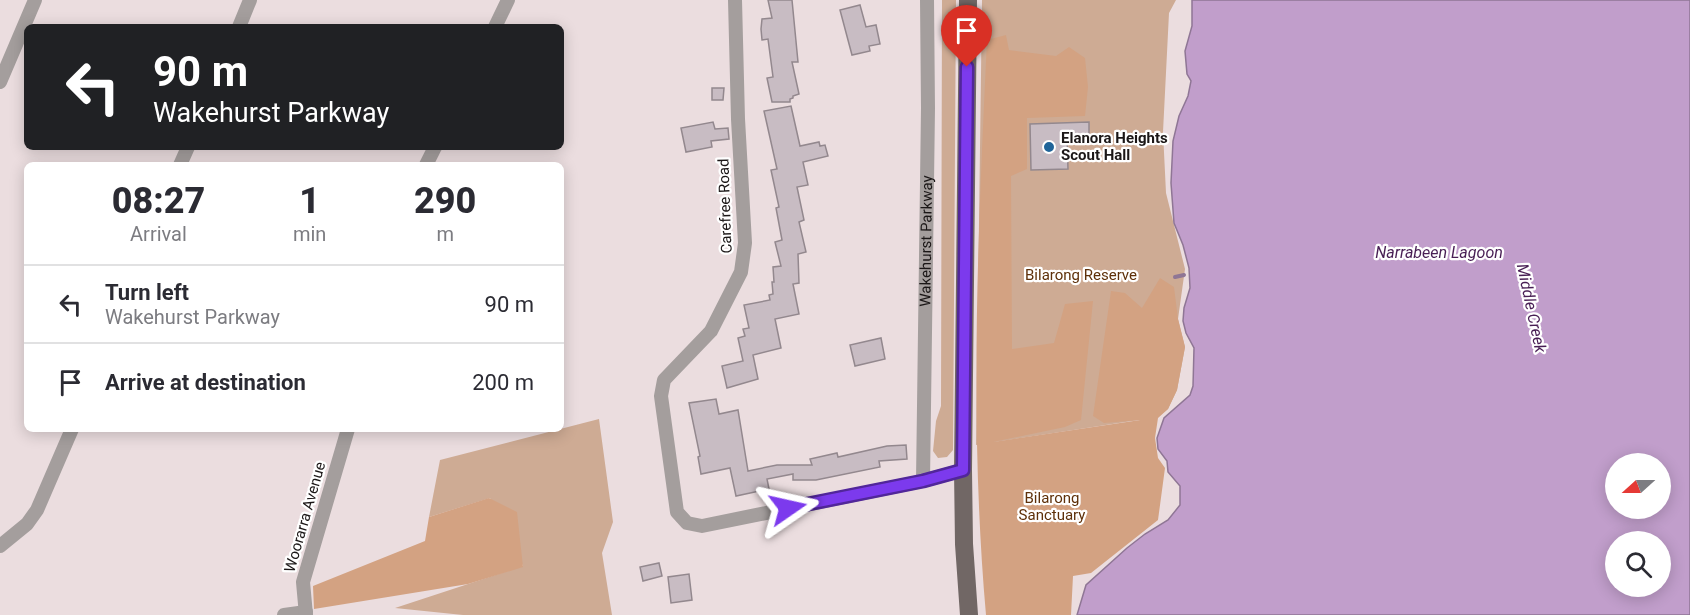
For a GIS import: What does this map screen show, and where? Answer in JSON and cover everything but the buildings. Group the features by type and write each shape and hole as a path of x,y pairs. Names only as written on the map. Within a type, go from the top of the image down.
{"main road":[{"path":"968,0 963,470 964,544 969,615"}],"street":[{"path":"25,24 35,0"},
{"path":"240,24 250,0"},
{"path":"496,24 508,0"},
{"name":"Carefree Road","path":"735,0 738,119 745,243 741,272 711,331 664,380 661,396 677,512 687,523 702,526 923,481"},
{"name":"Wakehurst Parkway","path":"923,481 928,108 927,0"},
{"path":"0,82 24,26"},
{"path":"0,546 27,524 37,510 71,432"},
{"name":"Woorarra Avenue","path":"306,614 303,582 347,432"},
{"path":"923,481 963,470"},
{"path":"284,615 306,614"}],"green space":[{"path":"942,0 956,0 953,450 947,457 938,458 933,451 936,421 941,406"},
{"name":"Bilarong Reserve","path":"982,0 1176,0 1169,13 1163,132 1166,193 1185,269 1178,319 1185,347 1177,390 1168,409 1158,417 976,445"},
{"name":"Bilarong Sanctuary","path":"1006,35 1009,50 1056,56 1069,47 1085,58 1088,87 1085,116 1027,118 1027,169 1011,176 1012,349 1054,343 1065,304 1093,301 1081,420 1065,427 993,442 1140,420 1104,423 1093,416 1111,291 1125,293 1142,308 1160,278 1174,287 1178,319 1185,347 1177,390 1168,409 1158,418 1155,438 1158,458 1165,468 1158,520 1091,573 1073,576 1071,615 986,615 976,399 978,256 987,40"},
{"path":"599,419 613,522 602,553 612,615 463,615 395,608 523,566 490,498 429,517 440,460 549,432 564,432 564,428"},
{"path":"489,498 517,512 523,567 468,584 314,609 313,586 425,541 429,517"}],"water":[{"name":"Narrabeen Lagoon","path":"1192,0 1690,0 1690,615 1077,615 1086,585 1127,548 1168,520 1180,505 1180,486 1168,472 1167,461 1158,449 1157,438 1164,418 1190,395 1193,386 1194,348 1183,321 1190,288 1189,268 1174,223 1171,183 1173,141 1191,81 1187,74 1185,51 1192,26"}],"waterway":[{"path":"1175,277 1184,275"}],"place":[{"name":"Elanora Heights Scout Hall","path":"1049,147"}],"route":[{"path":"788,508 923,481 963,470 967,67"}],"water label":[{"name":"Middle Creek","path":"1532,308"}]}
